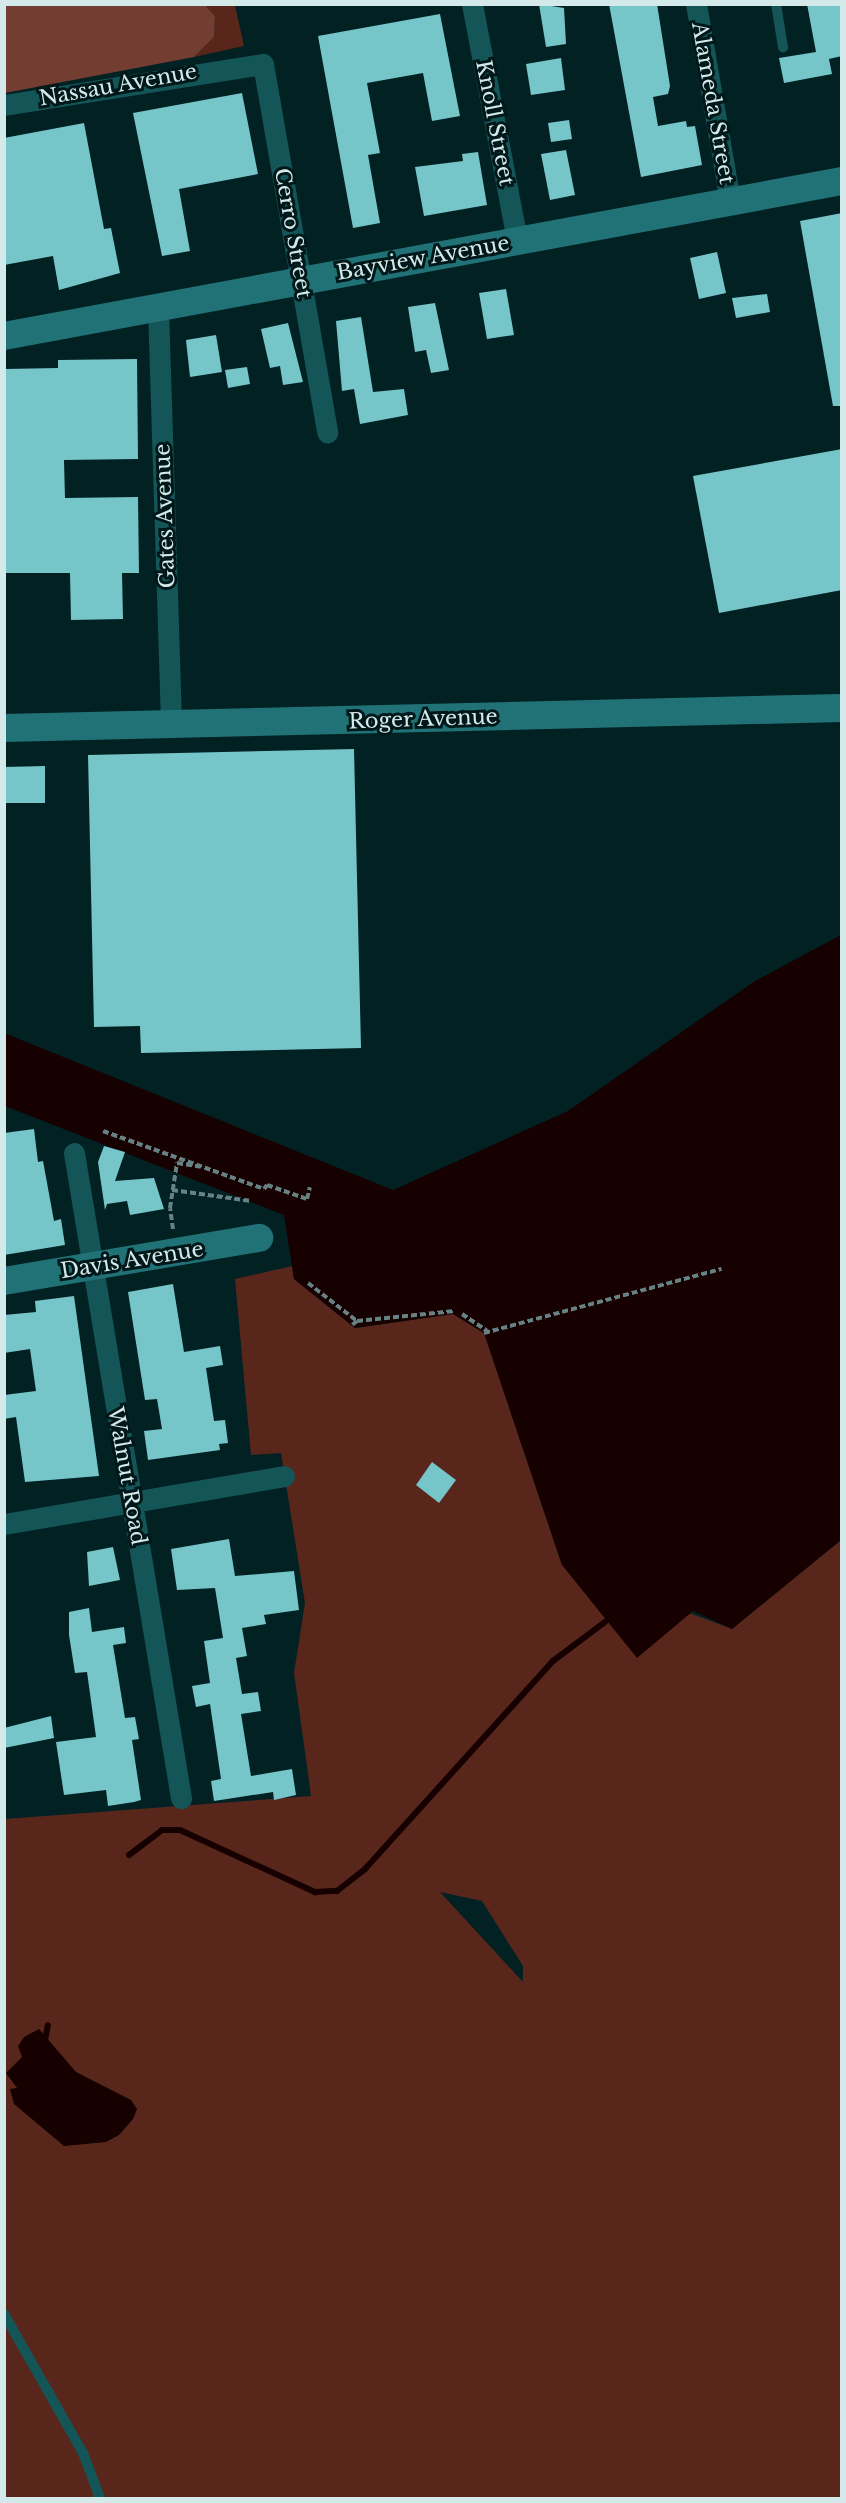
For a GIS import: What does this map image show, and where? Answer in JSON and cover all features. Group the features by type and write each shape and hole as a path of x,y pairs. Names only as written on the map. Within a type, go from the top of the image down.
{"street":[{"name":"Knoll Street","path":"472,4 517,241"},
{"name":"Alameda Street","path":"696,4 730,201"},
{"name":"Cerro Street","path":"233,67 263,64 327,432"},
{"name":"Nassau Avenue","path":"4,105 233,67"},
{"name":"Bayview Avenue","path":"4,336 842,181"},
{"name":"Gates Avenue","path":"158,308 171,724"},
{"name":"Roger Avenue","path":"4,728 842,708"},
{"name":"Walnut Road","path":"74,1153 181,1798"},
{"name":"Davis Avenue","path":"4,1281 259,1238"},
{"path":"4,1524 284,1476"}],"lane":[{"path":"776,4 783,47"},
{"path":"4,2314 82,2453 100,2499"}],"path":[{"path":"103,1131 203,1167 307,1199 310,1187"},
{"path":"177,1252 172,1190 177,1163 203,1167"},
{"path":"172,1190 251,1201"},
{"path":"462,1314 485,1332 722,1269"},
{"path":"308,1283 357,1321"},
{"path":"352,1326 357,1321 454,1311"}],"shaded area":[{"path":"5,4 205,5 215,16 214,37 194,57 5,93"},
{"path":"205,5 235,5 244,46 194,57 214,37 215,16"},
{"path":"841,935 841,1540 732,1629 693,1611 637,1658 562,1565 484,1333 453,1314 355,1328 294,1279 284,1215 5,1106 4,1033 393,1190 568,1111 755,981"},
{"path":"292,1266 294,1279 355,1328 453,1314 484,1333 562,1565 732,1629 841,1540 841,2498 5,2498 5,1819 311,1796 294,1673 305,1603 281,1453 251,1455 235,1279","holes":["440,1892 482,1901 523,1966 523,1982"]},
{"path":"39,2029 76,2072 131,2100 137,2109 133,2119 119,2135 106,2142 64,2146 14,2104 10,2089 17,2088 6,2073 22,2057 18,2046 24,2037"}],"building":[{"path":"539,4 564,8 566,44 546,47"},
{"path":"609,4 657,4 670,86 668,94 653,97 658,126 686,121 687,127 695,126 702,165 641,177"},
{"path":"807,4 842,4 842,56 829,59 832,74 784,83 779,58 816,52"},
{"path":"440,14 460,116 432,121 423,73 367,83 380,153 368,155 380,223 353,228 318,36"},
{"path":"561,58 565,90 531,95 526,64"},
{"path":"242,93 258,174 179,189 190,251 162,256 133,113"},
{"path":"569,120 572,139 551,142 548,123"},
{"path":"84,123 104,229 111,228 120,273 59,290 53,256 4,265 4,138"},
{"path":"566,150 575,195 550,200 541,154"},
{"path":"478,152 487,205 424,216 415,167 463,161 462,154"},
{"path":"842,213 842,406 833,406 800,221"},
{"path":"717,252 726,293 699,299 690,258"},
{"path":"506,289 514,335 487,339 479,293"},
{"path":"767,294 770,312 736,318 732,298"},
{"path":"435,303 449,370 431,373 426,350 415,352 408,307"},
{"path":"361,317 373,392 404,389 408,415 360,424 354,389 342,391 336,321"},
{"path":"288,323 303,382 283,385 280,366 270,368 261,329"},
{"path":"216,335 222,372 190,377 186,340"},
{"path":"137,359 138,459 64,460 65,498 138,497 139,573 122,573 123,619 71,620 70,573 4,573 4,369 58,368 58,360"},
{"path":"247,367 250,384 228,388 225,370"},
{"path":"842,449 842,590 719,613 693,476"},
{"path":"354,749 361,1048 141,1053 140,1026 94,1027 88,755"},
{"path":"45,766 45,803 4,803 4,767"},
{"path":"34,1129 38,1162 43,1161 54,1221 61,1219 65,1245 4,1255 4,1133"},
{"path":"104,1146 125,1152 115,1181 154,1178 164,1209 130,1215 127,1201 107,1204 105,1210 98,1162"},
{"path":"173,1284 184,1352 220,1346 223,1365 206,1368 214,1421 225,1420 228,1443 219,1444 220,1450 148,1460 144,1431 162,1429 157,1399 145,1400 128,1292"},
{"path":"74,1296 99,1476 25,1482 16,1417 4,1419 4,1395 36,1391 30,1349 4,1353 4,1315 36,1312 35,1301"},
{"path":"432,1462 456,1480 439,1503 416,1485"},
{"path":"229,1539 235,1576 294,1571 299,1610 264,1615 266,1624 242,1628 247,1656 236,1658 242,1694 258,1692 261,1711 241,1714 251,1776 292,1769 296,1795 274,1800 273,1792 214,1801 211,1781 221,1779 210,1704 196,1707 192,1686 210,1683 204,1641 223,1638 215,1588 177,1590 171,1549"},
{"path":"113,1547 120,1580 89,1586 87,1552"},
{"path":"89,1608 92,1632 124,1627 126,1643 113,1645 125,1718 135,1717 139,1739 132,1740 141,1800 134,1802 108,1806 106,1790 64,1795 56,1742 96,1737 87,1672 75,1673 69,1635 69,1612"},
{"path":"51,1716 54,1738 4,1748 4,1728"}],"waterway":[{"path":"129,1855 162,1830 180,1830 315,1892 337,1891 365,1869 553,1661 606,1621"},
{"path":"45,2040 48,2025"}]}
